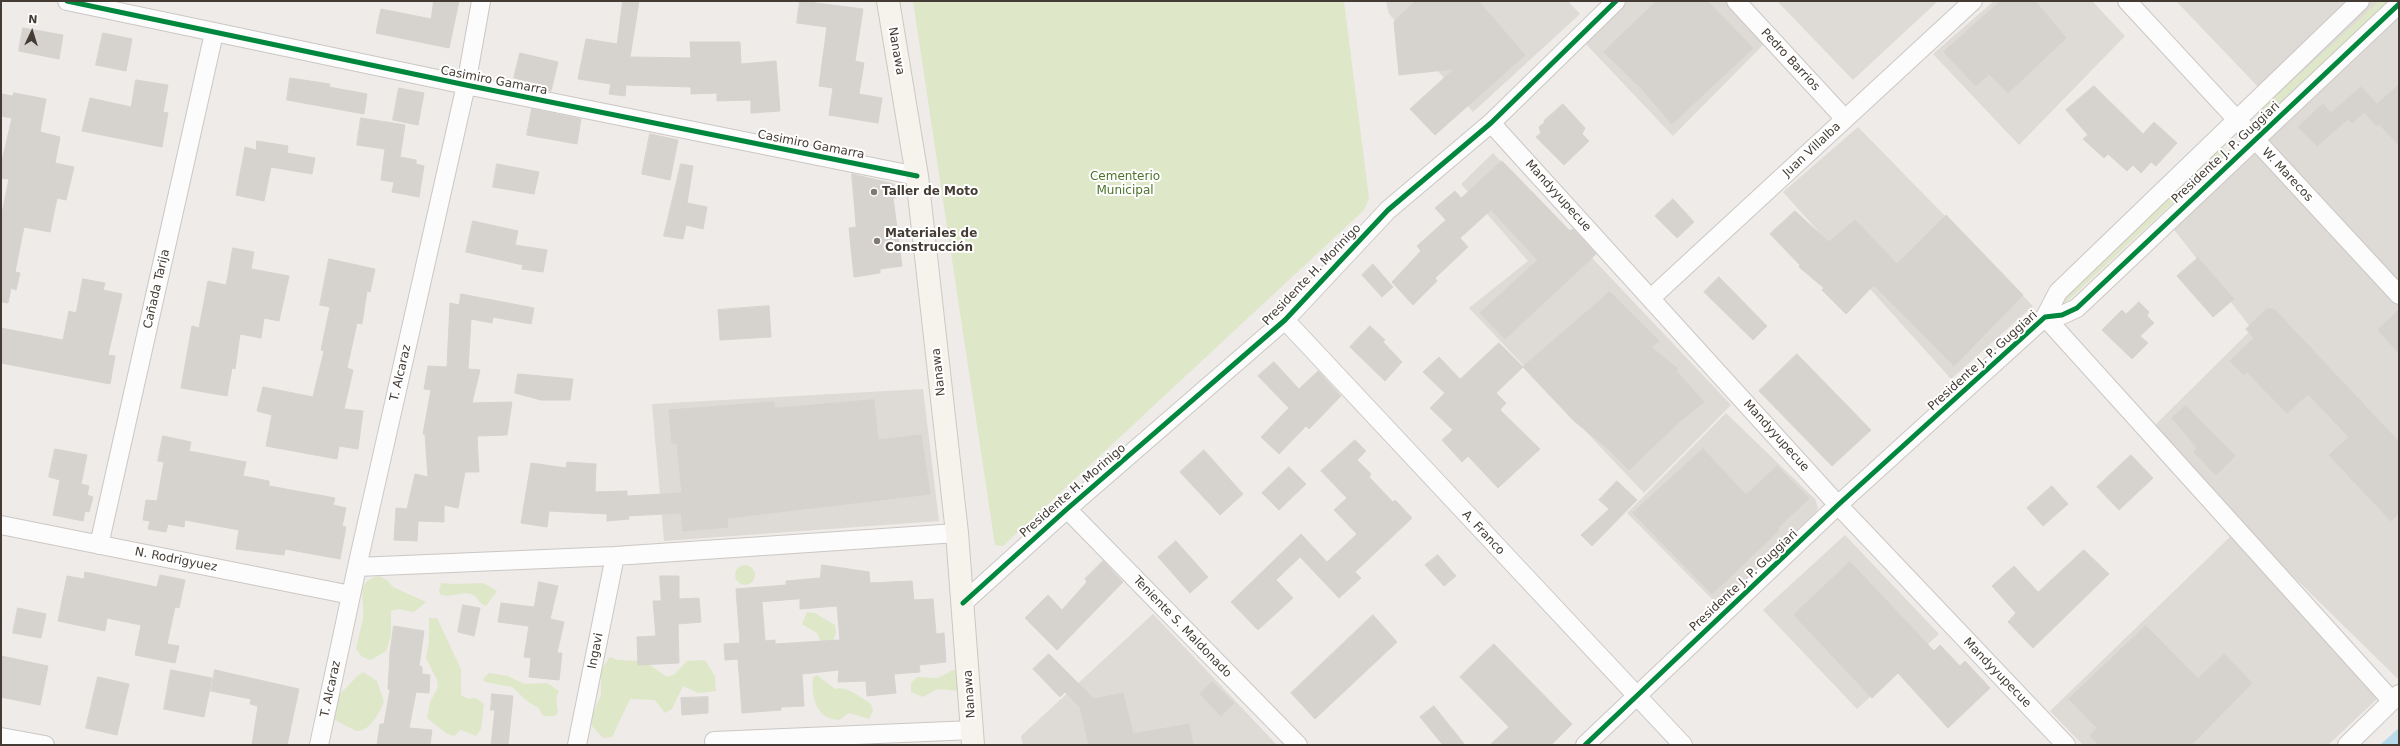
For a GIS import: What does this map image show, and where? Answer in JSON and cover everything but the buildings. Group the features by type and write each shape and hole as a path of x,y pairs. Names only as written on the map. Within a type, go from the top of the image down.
{"street":[{"name":"Casimiro Gamarra","path":"67,1 466,85 917,176"},
{"name":"T. Alcaraz","path":"319,745 357,567 466,85 481,1"},
{"name":"Nanawa","path":"888,1 917,176 957,533 973,738"},
{"name":"Presidente H. Morinigo","path":"963,603 1067,509 1285,320 1388,210 1491,123 1616,1"},
{"name":"Pedro Barrios","path":"1736,1 1845,120"},
{"name":"Juan Villalba","path":"1652,298 1973,1"},
{"name":"W. Marecos","path":"2127,1 2253,140 2399,295"},
{"path":"2347,745 2395,697 2045,317 2058,292 2360,1"},
{"name":"Presidente J. P. Guggiari","path":"1585,745 1838,505 2045,317 2062,315 2078,308 2253,140 2399,4"},
{"name":"Cañada Tarija","path":"99,545 214,33"},
{"name":"Mandyyupecue","path":"1491,123 1652,298 1838,505 2066,745"},
{"name":"A. Franco","path":"1285,320 1636,697 1683,745"},
{"name":"Teniente S. Maldonado","path":"1067,509 1298,745"},
{"name":"N. Rodrigyuez","path":"1,525 351,595"},
{"path":"357,567 614,556 957,533"},
{"name":"Ingavi","path":"577,745 614,556"},
{"path":"1,737 45,745"},
{"path":"714,741 973,738"}],"shaded area":[{"path":"1386,1 1568,1 1580,14 1473,112 1389,14"},
{"path":"1626,1 1725,1 1767,41 1673,136 1585,43"},
{"path":"1777,1 1938,1 1853,80"},
{"path":"1994,1 2092,1 2125,36 2019,145 1933,54"},
{"path":"2176,1 2399,1 2399,680 2147,433 2252,329 2172,227 2284,114"},
{"path":"1858,127 2033,306 1951,379 1783,192"},
{"path":"1493,153 1731,405 1644,493 1469,308 1528,261 1461,184"},
{"path":"923,389 939,521 664,541 652,404"},
{"path":"1726,413 1815,499 1818,508 1816,512 1718,605 1627,513"},
{"path":"1845,535 1939,634 1857,709 1763,610"},
{"path":"2232,535 2377,699 2328,745 2083,745 2050,711"},
{"path":"1153,614 1277,745 1023,745 1021,736"}],"green space":[{"name":"Cementerio Municipal","path":"913,1 1344,1 1369,199 1364,210 1003,546 995,545"},
{"path":"2379,1 2385,1 2385,5 2268,113 2263,112 2263,108"},
{"path":"2221,148 2224,148 2226,153 2061,307 2058,300"},
{"path":"741,565 749,565 755,571 755,579 749,585 741,585 735,579 735,571"},
{"path":"379,576 387,580 393,587 426,602 414,612 398,609 391,611 391,636 386,651 371,660 362,657 356,649 363,618 363,587 371,579"},
{"path":"441,583 483,583 497,591 486,606 471,594 467,593 449,596 441,595 439,592"},
{"path":"807,612 815,613 835,625 836,633 833,642 821,642 817,633 802,624"},
{"path":"429,618 437,618 461,669 461,695 468,699 476,698 484,704 481,729 476,736 461,730 454,736 446,733 427,718 430,702 438,687 437,680 426,658 429,642"},
{"path":"610,657 617,660 644,661 667,677 675,674 687,661 705,660 715,676 716,691 698,693 683,686 672,709 665,713 655,700 630,699 612,737 603,738 592,726 591,718 601,695 601,670"},
{"path":"953,670 958,670 959,691 938,689 923,697 911,692 911,683 917,677 938,678"},
{"path":"363,672 377,681 384,702 377,716 370,725 356,731 333,719 333,701"},
{"path":"489,673 508,676 524,684 547,683 559,691 556,699 558,712 555,716 543,716 539,708 528,702 512,687 485,682 483,679"},
{"path":"817,675 835,689 840,688 849,690 871,704 873,711 869,719 849,713 839,720 831,719 825,716 820,711 814,699 813,678"}],"water":[{"path":"2399,728 2398,745 2380,745"}],"cycle path":[{"path":"67,1 466,85 917,176"},
{"path":"963,603 1067,509 1285,320 1388,210 1491,123 1616,1"},
{"path":"1585,745 1838,505 2045,317 2062,315 2077,308 2399,4"}],"place":[{"name":"Taller de Moto","path":"874,192"},
{"name":"Materiales de Construcción","path":"877,241"}]}
